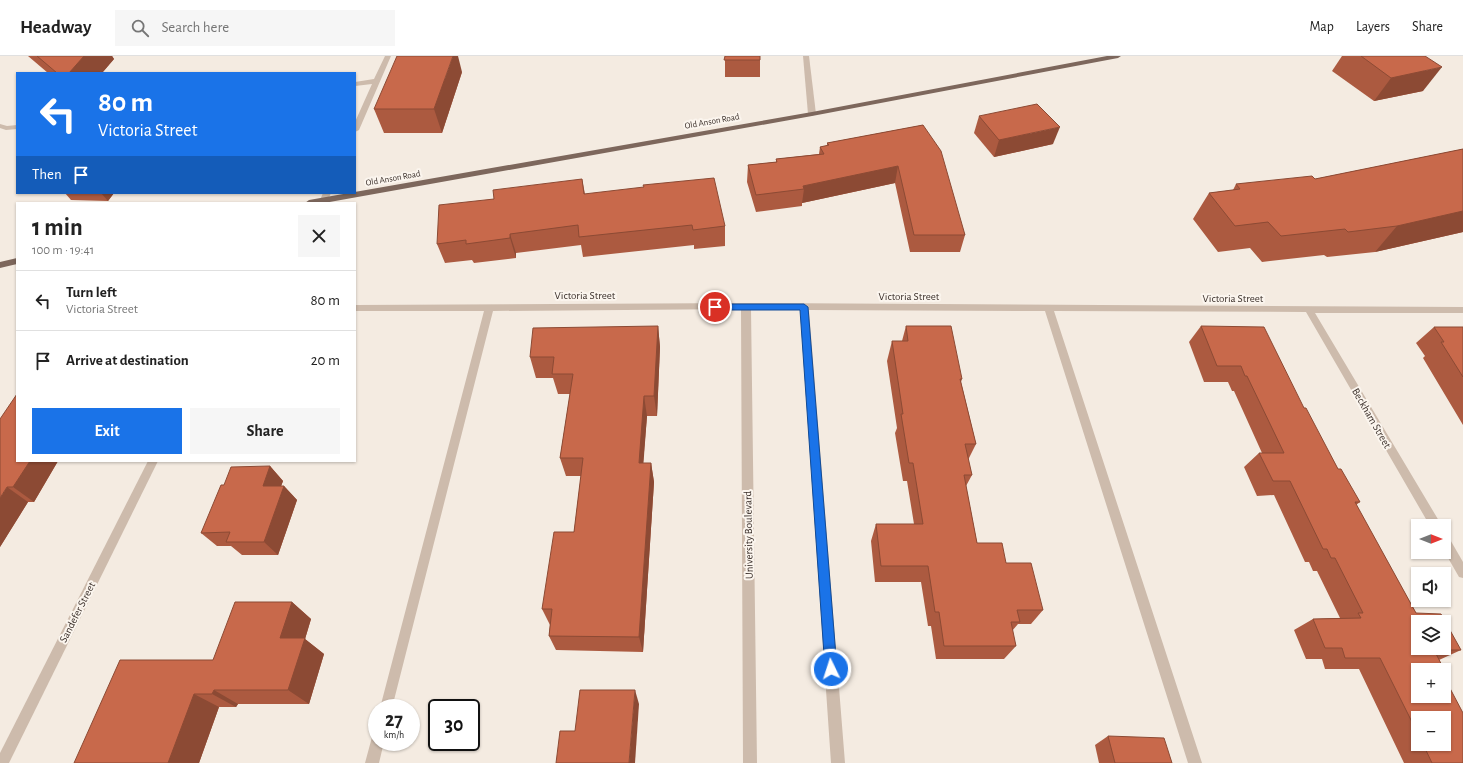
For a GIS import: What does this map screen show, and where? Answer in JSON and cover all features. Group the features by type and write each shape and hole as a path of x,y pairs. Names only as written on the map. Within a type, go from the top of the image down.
{"main road":[{"name":"Old Anson Road","path":"356,191 812,114 1118,56"},
{"name":"Old Anson Road","path":"311,202 325,196 337,194"},
{"path":"0,265 16,261"}],"street":[{"path":"356,128 388,56"},
{"path":"806,56 812,114"},
{"path":"356,84 377,81"},
{"path":"2,128 16,127"},
{"name":"Victoria Street","path":"356,308 746,306 1050,309 1463,310"},
{"name":"University Boulevard","path":"746,306 750,763"},
{"path":"804,307 838,763"},
{"path":"388,699 489,308"},
{"path":"1050,309 1195,763"},
{"name":"Beckham Street","path":"1309,310 1432,519"},
{"name":"Sandefer Street","path":"2,763 152,462"},
{"path":"1451,552 1463,573"},
{"path":"372,763 375,751"}],"building":[{"path":"37,56 84,56 70,72 56,72"},
{"path":"397,56 453,56 434,109 374,109"},
{"path":"725,56 760,56 760,60 724,60"},
{"path":"1361,56 1425,56 1442,67 1391,78"},
{"path":"1037,104 1060,127 999,140 979,116"},
{"path":"923,125 941,151 965,235 914,235 898,166 803,186 804,189 756,195 748,165 777,162 776,159 824,154 820,147 829,145 827,143"},
{"path":"1463,149 1463,211 1397,226 1348,232 1345,229 1281,236 1268,222 1235,226 1209,193 1240,189 1236,184 1312,176 1315,179"},
{"path":"714,178 725,226 693,230 692,225 579,237 578,225 510,234 510,238 466,244 466,240 437,244 439,205 494,199 493,190 582,179 584,194 644,187 643,185"},
{"path":"658,326 654,396 644,396 639,463 651,463 639,637 549,636 552,609 542,609 554,532 574,532 583,458 560,458 573,374 552,374 554,357 530,357 533,328"},
{"path":"906,326 951,326 962,379 960,379 976,444 965,444 972,475 964,475 977,543 1002,543 1006,563 1031,563 1043,610 1017,610 1020,622 1011,622 1016,646 944,646 939,612 935,612 928,566 881,566 876,524 923,524 913,463 909,463 892,341 908,341"},
{"path":"1201,326 1264,327 1304,408 1306,408 1338,469 1341,469 1360,502 1355,502 1411,604 1411,607 1413,607 1416,613 1441,614 1411,615 1411,655 1437,655 1441,663 1411,663 1411,703 1451,703 1451,690 1463,713 1463,763 1432,763 1426,751 1451,751 1451,711 1411,711 1411,720 1380,658 1345,658 1342,648 1325,648 1313,619 1361,618 1358,613 1363,613 1335,558 1331,558 1327,549 1323,549 1290,481 1273,481 1259,453 1284,453 1241,366 1217,366"},
{"path":"1434,327 1463,327 1463,377 1441,342 1444,342"},
{"path":"16,395 16,462 29,462 13,487 7,487 0,498 0,419"},
{"path":"270,466 263,486 284,486 264,542 226,542 230,532 201,533 221,485 224,485 231,467"},
{"path":"235,602 292,602 280,638 305,638 288,690 214,690 212,694 194,694 168,763 74,763 120,660 213,660"},
{"path":"1451,632 1461,650 1451,650"},
{"path":"580,690 635,690 629,763 556,763 560,731 575,731"},
{"path":"1108,736 1164,738 1172,763 1115,763"}],"route":[{"path":"715,307 804,307 831,669"}]}
